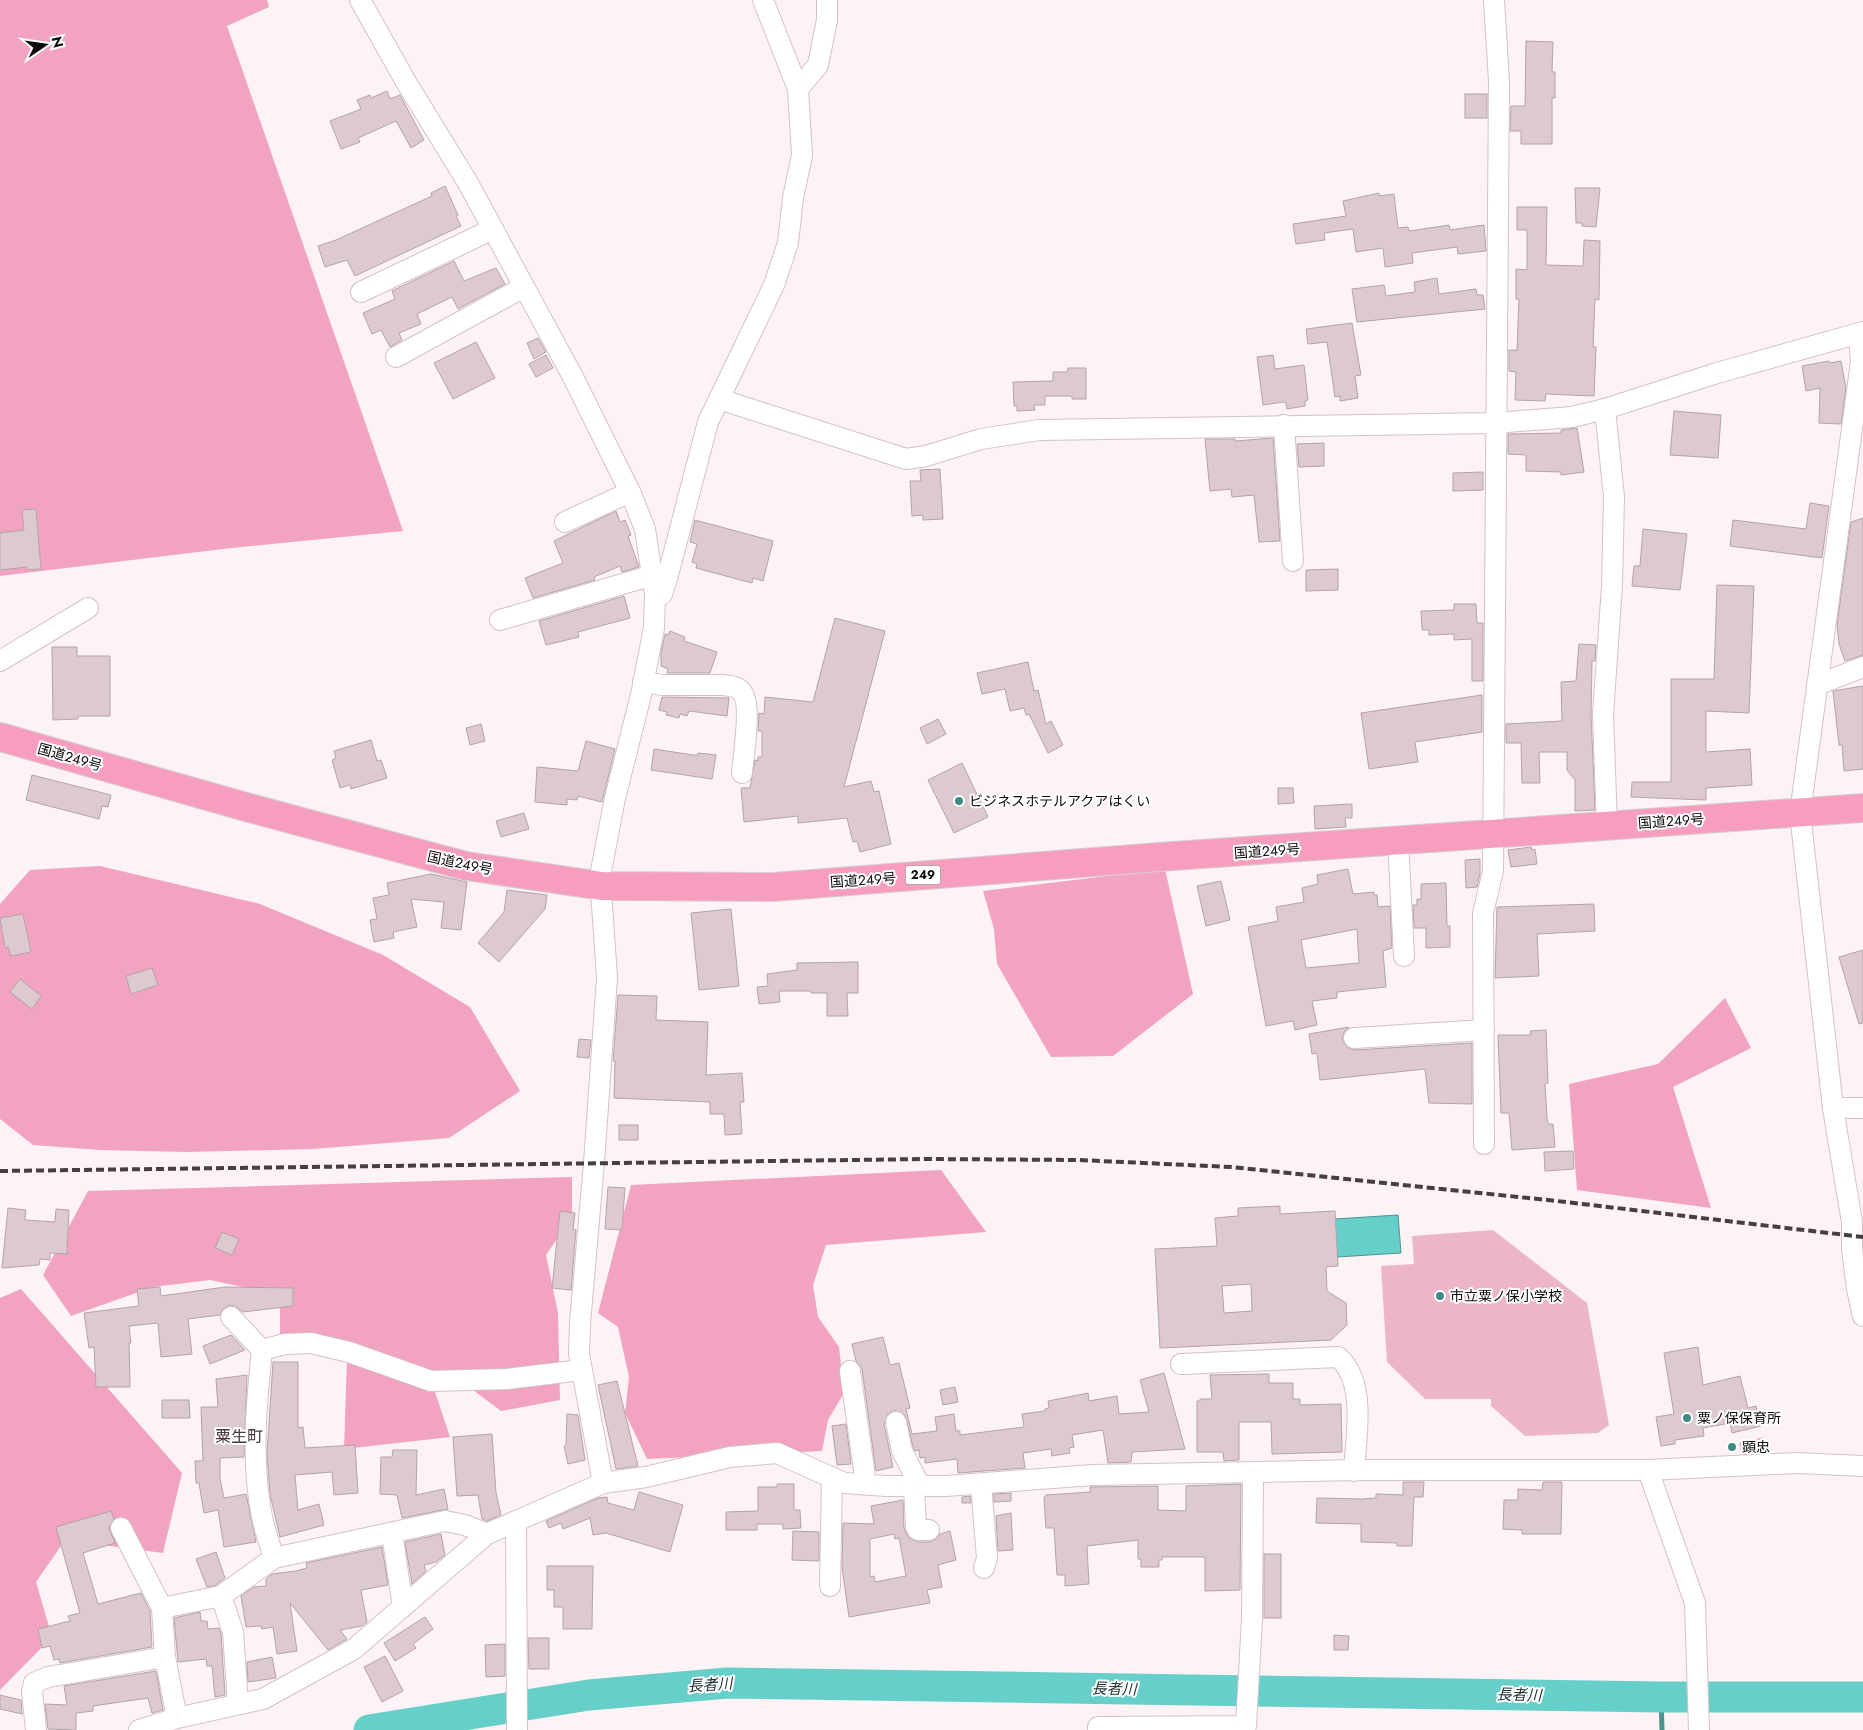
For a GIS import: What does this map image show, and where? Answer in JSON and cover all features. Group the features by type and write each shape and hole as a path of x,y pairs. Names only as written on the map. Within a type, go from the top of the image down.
{"highway":[{"name":"国道249号","path":"0,737 246,807 466,866 602,886 773,887 1863,808"}],"street":[{"path":"360,0 493,229 572,377 630,492 645,529 654,585 654,628 644,682 615,798 600,876 607,978 580,1323 579,1354 581,1370 603,1483"},
{"path":"654,585 662,594 708,422 774,285 788,243 793,198 802,155 798,89 763,0"},
{"path":"798,89 818,66 828,20 827,0"},
{"path":"1484,1144 1483,913 1493,871 1494,423 1498,81 1494,0"},
{"path":"361,292 493,229"},
{"path":"396,357 524,287"},
{"path":"719,399 906,459 926,456 981,440 1039,430 1494,423 1572,417 1606,409 1717,373 1861,334 1861,362 1800,813 1833,1108 1852,1222 1852,1249 1857,1289 1863,1316"},
{"path":"1606,409 1614,497 1612,586 1603,714 1607,826"},
{"path":"1284,425 1293,561"},
{"path":"565,522 630,492"},
{"path":"500,620 654,585"},
{"path":"0,661 88,608"},
{"path":"1816,685 1863,666"},
{"path":"644,682 662,685 723,685 733,686 741,691 747,705 742,773"},
{"path":"1398,841 1404,956"},
{"path":"1354,1038 1484,1030"},
{"path":"1833,1108 1863,1108"},
{"path":"231,1317 262,1350 256,1406 256,1472 262,1518 274,1558"},
{"path":"262,1350 285,1344 311,1343 349,1352 430,1381 507,1379 581,1370"},
{"path":"1181,1364 1338,1357 1347,1365 1357,1396 1354,1470"},
{"path":"850,1371 866,1484"},
{"path":"896,1422 902,1451 918,1486 916,1527 918,1530 929,1530"},
{"path":"139,1730 177,1718 263,1699 354,1649 487,1534 603,1483 646,1477 730,1457 777,1453 844,1483 918,1486 982,1484 1093,1474 1354,1470 1648,1470 1798,1463 1863,1466"},
{"path":"1648,1470 1695,1603 1699,1723"},
{"path":"1098,1730 1098,1727 1246,1726 1249,1675 1252,1472"},
{"path":"830,1586 832,1477"},
{"path":"982,1484 987,1558 984,1568"},
{"path":"162,1608 221,1596 274,1558 445,1521 465,1525 487,1534"},
{"path":"516,1521 517,1728"},
{"path":"121,1528 162,1608 165,1657 177,1718"},
{"path":"392,1533 403,1607"},
{"path":"221,1596 232,1632 238,1704"},
{"path":"36,1730 32,1692 34,1683 48,1677 165,1657"}],"shaded area":[{"path":"0,0 267,0 269,7 227,26 403,531 231,548 0,576"},
{"path":"100,866 260,904 383,955 470,1007 520,1091 449,1138 313,1149 187,1152 100,1150 33,1145 0,1119 0,904 30,870"},
{"path":"1165,869 1193,994 1113,1056 1051,1057 997,964 994,929 983,891"},
{"path":"1725,998 1751,1048 1673,1087 1711,1208 1577,1190 1569,1084 1658,1064"},
{"path":"941,1170 986,1232 826,1245 813,1285 818,1317 839,1347 844,1393 828,1420 822,1451 647,1459 625,1413 629,1377 618,1327 598,1313 631,1185"},
{"path":"572,1177 572,1217 546,1255 558,1313 560,1400 501,1411 461,1381 433,1386 450,1437 344,1449 347,1359 280,1335 280,1295 210,1280 153,1287 71,1316 43,1275 88,1191"},
{"path":"1493,1230 1587,1303 1609,1425 1598,1433 1525,1436 1491,1406 1491,1399 1425,1399 1387,1362 1381,1266 1414,1264 1412,1236"},
{"path":"21,1289 182,1473 163,1553 65,1540 36,1582 52,1637 0,1690 0,1298"},
{"path":"1763,1437 1767,1455 1742,1457 1739,1443"}],"water":[{"path":"1398,1215 1401,1253 1337,1257 1335,1219"}],"building":[{"path":"1526,41 1553,42 1552,72 1555,72 1555,98 1552,98 1552,144 1521,144 1521,131 1510,131 1511,106 1525,106"},
{"path":"387,91 390,99 400,95 424,140 411,148 396,121 358,138 360,142 341,149 330,121 361,109 357,100 370,95 371,98"},
{"path":"1465,94 1487,94 1487,118 1465,118"},
{"path":"445,186 461,226 355,276 347,260 325,267 318,246 336,240 432,196 431,193"},
{"path":"1575,188 1600,188 1596,227 1582,226 1582,223 1576,223"},
{"path":"1379,193 1379,196 1394,194 1398,228 1408,227 1409,231 1449,225 1450,230 1484,225 1486,251 1458,254 1457,247 1412,253 1413,263 1385,267 1383,248 1356,252 1353,229 1324,233 1325,240 1296,244 1293,224 1346,216 1343,201"},
{"path":"1517,207 1547,207 1546,265 1583,266 1584,240 1600,241 1599,300 1595,299 1593,347 1596,347 1594,396 1546,394 1545,401 1515,400 1516,372 1509,371 1509,350 1517,350 1519,299 1516,299 1516,269 1527,270 1527,230 1517,230"},
{"path":"454,261 464,281 496,268 505,284 458,309 452,297 417,314 421,324 399,333 402,340 390,347 381,330 372,334 363,313 395,299 392,291"},
{"path":"1437,278 1439,294 1476,289 1477,295 1483,295 1485,309 1357,322 1352,289 1384,285 1386,296 1415,292 1414,282"},
{"path":"1352,323 1361,375 1355,376 1358,398 1340,401 1340,396 1335,397 1327,342 1308,344 1306,329"},
{"path":"538,338 546,352 534,359 527,343"},
{"path":"476,342 495,378 453,399 434,363"},
{"path":"546,355 553,368 536,377 529,364"},
{"path":"1273,355 1275,369 1304,365 1308,400 1305,401 1305,406 1287,409 1284,402 1263,405 1257,357"},
{"path":"1829,361 1830,363 1841,361 1846,388 1841,424 1819,423 1820,388 1806,391 1802,366"},
{"path":"1068,368 1086,368 1086,399 1072,399 1072,396 1045,396 1045,405 1034,405 1035,410 1017,411 1017,406 1014,406 1013,382 1053,381 1053,372 1067,372"},
{"path":"1674,411 1721,415 1718,458 1670,455"},
{"path":"1577,428 1584,472 1561,475 1561,472 1526,471 1526,455 1508,454 1508,434 1561,433 1561,430"},
{"path":"1273,438 1280,541 1259,542 1254,495 1232,497 1231,489 1210,491 1205,439 1235,439 1235,441"},
{"path":"1324,443 1324,466 1299,467 1297,444"},
{"path":"940,469 943,519 923,520 923,515 912,516 910,481 921,481 920,470"},
{"path":"1483,472 1483,490 1453,491 1453,473"},
{"path":"1810,503 1829,506 1822,558 1730,546 1733,520 1806,529"},
{"path":"36,509 41,569 27,570 27,567 0,570 0,533 24,530 22,510"},
{"path":"616,511 620,522 625,520 631,535 628,536 639,567 622,572 620,566 594,577 595,580 533,598 525,578 563,563 554,541"},
{"path":"1863,518 1863,655 1845,661 1839,644 1837,625 1851,522"},
{"path":"695,520 773,541 763,581 753,578 752,583 696,568 697,564 692,562 697,544 690,542"},
{"path":"1643,529 1687,534 1680,590 1632,586 1634,566 1640,566"},
{"path":"1338,569 1338,590 1306,591 1306,570"},
{"path":"1717,585 1754,586 1749,713 1706,711 1706,752 1750,749 1752,785 1706,788 1706,800 1631,797 1632,782 1671,782 1671,679 1714,679"},
{"path":"624,596 630,618 578,632 579,637 546,645 539,621"},
{"path":"1454,604 1476,604 1477,623 1483,623 1483,681 1472,681 1472,639 1454,640 1454,634 1429,635 1429,630 1422,630 1421,611 1454,610"},
{"path":"835,618 885,631 844,787 871,781 874,792 879,791 891,844 860,852 857,841 853,842 847,818 798,823 798,816 744,822 741,788 750,788 755,760 758,761 758,757 762,757 762,731 758,731 759,713 764,714 765,697 813,702"},
{"path":"670,631 685,637 684,641 717,652 710,673 667,673 668,669 661,666 661,654 665,634 668,635"},
{"path":"1579,644 1596,645 1595,661 1592,661 1591,714 1595,810 1575,811 1575,780 1567,770 1567,752 1539,752 1540,783 1522,783 1521,743 1506,743 1506,724 1562,721 1561,682 1576,681"},
{"path":"52,647 77,647 77,656 110,656 110,716 78,716 78,719 53,720"},
{"path":"1028,662 1034,691 1038,690 1046,724 1051,721 1063,745 1048,753 1029,714 1026,715 1024,708 1010,711 1005,689 982,694 977,673"},
{"path":"1863,686 1863,769 1844,771 1842,745 1839,745 1833,691"},
{"path":"1482,695 1482,732 1415,742 1418,762 1369,769 1361,713"},
{"path":"662,697 729,698 727,716 689,711 687,716 680,714 679,718 666,715 667,712 659,710"},
{"path":"938,719 946,734 927,744 920,728"},
{"path":"481,724 485,741 470,745 466,728"},
{"path":"371,740 377,761 381,760 387,778 351,789 350,785 340,788 332,760 336,758 334,751"},
{"path":"586,741 615,749 602,802 578,796 577,800 567,799 567,805 535,802 537,767 578,771"},
{"path":"654,749 693,755 698,755 698,753 716,755 712,779 651,770"},
{"name":"ビジネスホテルアクアはくい","path":"962,763 988,817 954,833 928,780"},
{"path":"32,775 111,795 108,807 102,806 99,819 26,800"},
{"path":"1278,788 1293,788 1294,803 1278,804"},
{"path":"1352,804 1352,818 1345,818 1346,827 1315,829 1314,806"},
{"path":"524,813 529,829 501,837 496,821"},
{"path":"1531,847 1532,850 1535,849 1537,864 1511,867 1508,850"},
{"path":"1480,859 1480,874 1477,887 1466,888 1465,860"},
{"path":"1348,869 1353,894 1374,892 1374,895 1377,895 1378,907 1390,906 1392,948 1383,951 1386,987 1337,992 1337,998 1312,1001 1317,1025 1295,1030 1293,1021 1266,1026 1248,927 1278,921 1276,907 1304,902 1302,888 1318,884 1317,875","holes":["1357,929 1359,963 1306,968 1301,940"]},
{"path":"431,874 467,882 461,930 441,928 444,902 411,899 417,927 393,932 394,938 374,942 370,920 377,919 373,898 389,895 387,883"},
{"path":"1221,881 1230,920 1206,926 1197,886"},
{"path":"1446,883 1447,926 1450,926 1450,947 1426,948 1426,928 1414,928 1413,905 1417,905 1417,899 1421,899 1421,884"},
{"path":"507,890 547,895 545,909 499,962 478,943 504,912"},
{"path":"1594,904 1595,931 1537,934 1539,976 1495,978 1497,907"},
{"path":"731,909 739,986 699,990 691,913"},
{"path":"23,914 31,952 11,956 8,947 5,948 0,918"},
{"path":"1863,950 1863,1023 1859,1024 1839,957"},
{"path":"858,962 858,993 847,993 848,1016 827,1016 827,993 779,991 780,1002 759,1004 757,987 768,986 767,974 797,970 797,963"},
{"path":"152,968 158,985 131,994 126,976"},
{"path":"20,979 41,996 32,1009 10,992"},
{"path":"618,995 657,996 656,1020 708,1022 706,1075 742,1073 744,1102 740,1102 742,1134 725,1135 724,1114 710,1114 710,1102 614,1098 615,1061 613,1061"},
{"path":"1349,1027 1344,1032 1342,1039 1348,1048 1354,1050 1472,1043 1472,1104 1429,1103 1425,1069 1320,1080 1317,1053 1312,1054 1309,1034"},
{"path":"1546,1030 1548,1083 1545,1084 1547,1118 1548,1124 1553,1124 1555,1147 1512,1150 1509,1113 1501,1113 1498,1035 1531,1035 1530,1031"},
{"path":"579,1039 591,1040 589,1058 577,1057"},
{"path":"619,1125 638,1125 638,1140 619,1140"},
{"path":"1573,1151 1574,1169 1545,1171 1544,1152"},
{"path":"608,1187 625,1188 622,1230 605,1229"},
{"path":"1280,1206 1280,1214 1335,1211 1338,1266 1326,1267 1327,1291 1346,1303 1347,1325 1331,1340 1160,1348 1155,1249 1217,1246 1215,1218 1238,1216 1238,1208","holes":["1251,1284 1252,1311 1224,1313 1222,1286"]},
{"path":"8,1208 26,1210 25,1220 55,1222 56,1209 69,1210 67,1254 50,1253 50,1260 40,1259 39,1265 2,1268"},
{"path":"560,1211 575,1213 573,1229 576,1230 571,1290 552,1288"},
{"path":"222,1232 239,1239 232,1255 215,1248"},
{"path":"160,1287 161,1296 225,1287 293,1288 293,1306 243,1312 235,1306 229,1305 223,1309 220,1315 188,1319 192,1354 161,1357 158,1323 129,1326 131,1343 129,1343 130,1387 96,1387 94,1347 89,1348 84,1313 139,1306 137,1289"},
{"path":"231,1335 245,1350 210,1364 203,1346"},
{"path":"883,1337 890,1365 899,1363 910,1408 906,1409 912,1434 937,1431 935,1417 954,1414 956,1431 960,1431 960,1435 1024,1427 1022,1414 1045,1411 1045,1409 1049,1408 1048,1401 1088,1393 1089,1401 1117,1396 1119,1414 1149,1412 1140,1380 1164,1373 1185,1449 1132,1452 1131,1462 1108,1463 1103,1430 1072,1435 1074,1447 1069,1448 1070,1453 1052,1456 1051,1449 1023,1453 1025,1468 958,1473 957,1459 925,1463 925,1457 920,1458 919,1450 915,1451 913,1447 905,1415 894,1410 888,1414 884,1424 893,1467 876,1471 862,1369 856,1361 852,1344"},
{"path":"1698,1347 1703,1385 1740,1376 1748,1408 1756,1406 1761,1426 1732,1433 1730,1423 1703,1428 1704,1436 1675,1440 1675,1444 1661,1446 1656,1417 1674,1414 1664,1353"},
{"path":"273,1362 298,1362 298,1428 303,1427 305,1448 355,1445 358,1493 334,1495 332,1472 295,1475 298,1510 319,1504 324,1525 280,1537 270,1494 267,1454"},
{"path":"1269,1374 1269,1383 1293,1383 1293,1399 1300,1399 1300,1405 1341,1404 1342,1452 1272,1454 1271,1422 1239,1422 1239,1460 1224,1461 1223,1452 1197,1452 1197,1401 1200,1401 1200,1399 1212,1399 1210,1375"},
{"path":"247,1375 244,1457 220,1458 220,1479 224,1498 246,1494 256,1542 224,1547 218,1510 204,1513 199,1483 196,1483 195,1461 203,1461 201,1407 218,1407 216,1379"},
{"path":"617,1381 638,1466 616,1469 598,1385"},
{"path":"955,1387 958,1402 943,1405 940,1390"},
{"path":"162,1400 189,1400 190,1418 162,1418"},
{"path":"567,1414 578,1415 585,1460 568,1464 564,1446 566,1445"},
{"path":"846,1424 851,1464 837,1465 832,1426"},
{"path":"492,1434 496,1493 501,1515 487,1521 482,1519 478,1495 457,1496 453,1437"},
{"path":"393,1450 417,1450 416,1495 444,1489 448,1509 402,1518 397,1495 380,1494 381,1457 392,1457"},
{"path":"1403,1482 1424,1482 1423,1497 1414,1497 1412,1546 1397,1546 1397,1543 1361,1542 1361,1524 1316,1523 1317,1498 1362,1499 1376,1498 1376,1494 1403,1495"},
{"path":"1543,1482 1562,1482 1561,1534 1522,1534 1522,1530 1503,1529 1504,1500 1518,1500 1518,1489 1542,1490"},
{"path":"777,1484 794,1484 794,1510 800,1510 801,1528 783,1529 783,1524 757,1524 757,1530 726,1530 726,1512 758,1511 758,1487 777,1487"},
{"path":"1241,1484 1240,1590 1205,1591 1205,1557 1162,1557 1162,1560 1159,1560 1159,1567 1141,1567 1141,1559 1138,1559 1138,1540 1087,1546 1089,1584 1065,1586 1065,1575 1057,1575 1054,1528 1046,1528 1044,1498 1046,1495 1091,1492 1090,1487 1158,1486 1158,1510 1186,1511 1186,1486"},
{"path":"639,1492 683,1505 670,1552 606,1533 593,1535 590,1518 563,1529 561,1523 549,1528 546,1521 598,1498 607,1497 608,1503 634,1510"},
{"path":"1011,1493 1011,1501 994,1502 994,1494"},
{"path":"970,1496 971,1503 962,1503 962,1497"},
{"path":"903,1500 904,1528 908,1537 918,1542 935,1540 940,1534 950,1531 956,1560 938,1565 942,1587 927,1590 930,1603 849,1617 842,1567 843,1523 874,1524 871,1506","holes":["894,1534 895,1539 899,1538 906,1576 875,1582 874,1576 870,1577 870,1539"]},
{"path":"111,1511 114,1519 109,1528 115,1543 83,1553 98,1604 141,1593 150,1611 152,1647 60,1663 59,1659 54,1660 50,1646 42,1648 38,1629 70,1621 68,1616 80,1613 56,1527"},
{"path":"1011,1513 1013,1550 998,1551 996,1516"},
{"path":"793,1531 819,1532 819,1561 792,1560"},
{"path":"441,1534 445,1555 436,1562 424,1565 426,1571 412,1584 405,1542"},
{"path":"382,1547 388,1585 361,1590 367,1622 362,1626 340,1630 347,1639 328,1650 290,1603 297,1651 277,1654 273,1627 262,1629 261,1626 246,1627 241,1596 254,1587 266,1586 266,1579 272,1574 296,1571 307,1568 306,1563"},
{"path":"216,1552 225,1578 216,1585 207,1587 196,1559"},
{"path":"1264,1554 1281,1554 1281,1618 1264,1618"},
{"path":"547,1566 593,1566 592,1629 563,1629 563,1607 554,1607 554,1590 547,1590"},
{"path":"200,1612 201,1621 207,1621 208,1629 219,1628 221,1634 225,1695 215,1697 212,1666 207,1666 206,1659 178,1662 174,1618"},
{"path":"425,1617 433,1629 413,1644 416,1648 395,1661 384,1643"},
{"path":"1334,1635 1349,1636 1348,1650 1334,1650"},
{"path":"528,1638 549,1638 549,1669 529,1669"},
{"path":"505,1644 505,1676 486,1677 485,1645"},
{"path":"385,1656 403,1691 382,1702 364,1667"},
{"path":"272,1657 276,1678 248,1682 247,1662"},
{"path":"156,1671 163,1710 152,1713 148,1698 93,1706 93,1711 76,1713 76,1730 48,1729 45,1704 67,1705 64,1686"},
{"path":"0,1695 21,1700 22,1714 0,1709"}],"waterway":[{"name":"長者川","path":"369,1730 589,1695 727,1683 1661,1697 1863,1697"},
{"path":"1661,1697 1662,1730"}],"railway":[{"path":"0,1171 928,1159 1079,1160 1231,1167 1557,1201 1863,1237"}],"place":[{"name":"ビジネスホテルアクアはくい","path":"959,801"},
{"name":"市立粟ノ保小学校","path":"1440,1296"},
{"name":"粟ノ保保育所","path":"1687,1418"},
{"name":"顕忠","path":"1732,1447"}],"district":[{"name":"粟生町","path":"239,1436"}]}
